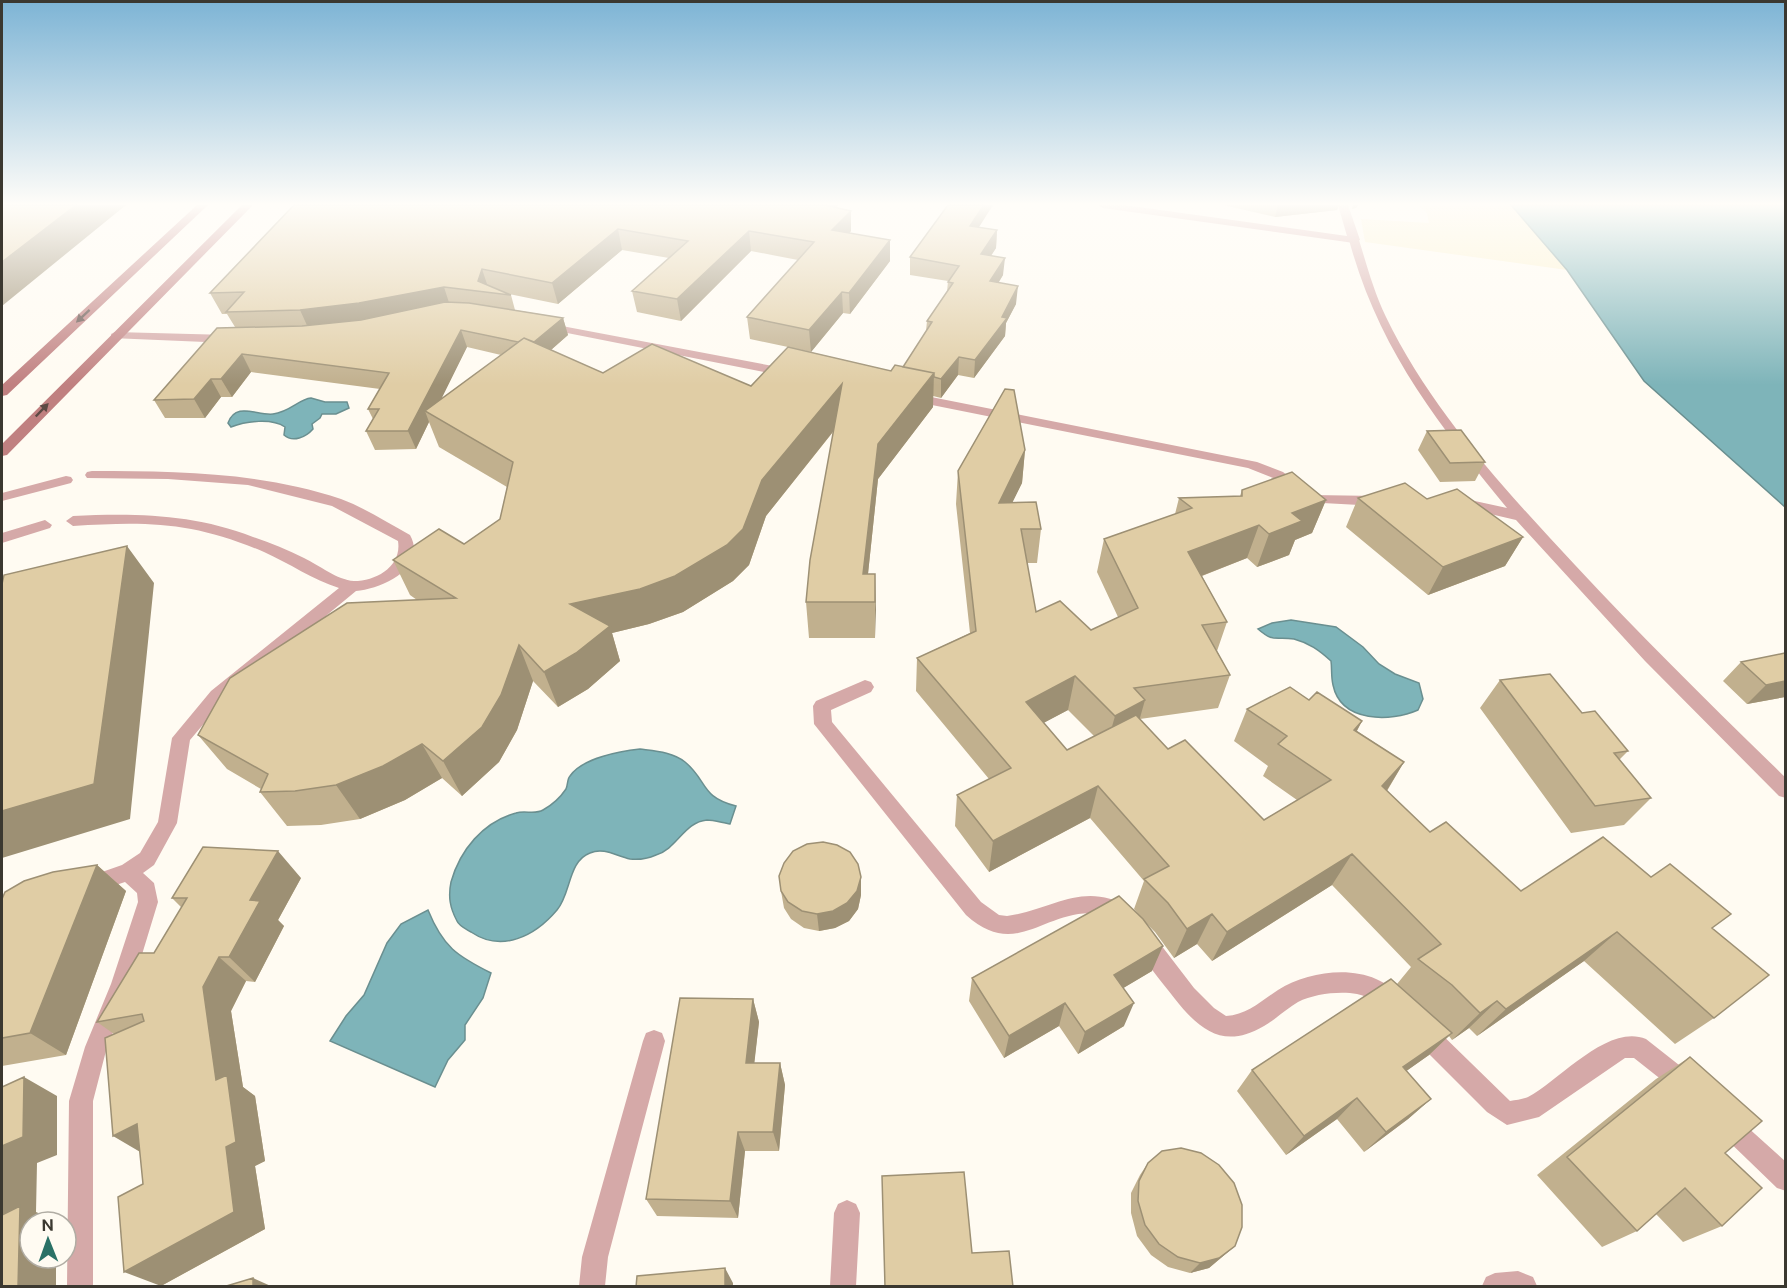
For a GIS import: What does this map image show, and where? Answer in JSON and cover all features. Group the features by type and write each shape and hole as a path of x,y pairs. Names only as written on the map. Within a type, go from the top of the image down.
{"main road":[{"path":"2,392 138,265"},
{"path":"2,452 187,265"}],"lane":[{"path":"1362,265 1406,365 1470,454 1521,516 1651,657 1785,790"},
{"path":"538,325 799,375"},
{"path":"115,336 240,339"},
{"path":"901,395 1252,465 1278,475 1300,495 1309,499 1391,501"},
{"path":"72,891 128,872 147,859 167,823 181,738 217,696 351,587 376,583 394,572 408,549 405,538 337,503 248,481 168,475 92,475"},
{"path":"2,497 66,480"},
{"path":"1450,502 1521,516"},
{"path":"73,521 128,518 176,522 222,530 295,560 351,587"},
{"path":"2,538 45,525"},
{"path":"865,687 822,706 823,724 965,901 990,921 1004,926 1070,907 1105,904 1114,908 1128,918 1193,1003 1217,1024 1230,1028 1259,1016 1294,993 1346,982 1366,986 1393,1002 1495,1104 1508,1113 1532,1109 1615,1050 1625,1047 1638,1047 1699,1097"},
{"path":"80,1287 81,1101 96,1047 122,984 148,902 147,889 128,872"},
{"path":"592,1287 596,1257 654,1041"},
{"path":"1716,1113 1785,1179"},
{"path":"843,1287 847,1213"},
{"path":"1495,1287 1518,1284 1524,1287"}],"sand":[{"path":"1532,265 1563,265 1567,270"}],"water":[{"path":"1563,265 1785,265 1785,507 1644,381"},
{"path":"311,398 325,402 347,402 349,408 336,414 322,414 312,424 313,429 310,432 295,439 284,435 285,427 273,422 251,422 231,427 228,423 232,416 242,411 279,413"},
{"path":"1291,620 1336,627 1363,647 1379,664 1395,674 1419,683 1423,699 1418,710 1407,714 1381,717 1356,713 1346,707 1338,697 1332,682 1331,661 1327,657 1314,647 1294,639 1271,638 1258,629 1272,623"},
{"path":"640,749 669,754 685,762 710,793 736,806 730,824 710,820 699,822 686,830 663,852 647,858 630,859 600,851 590,853 578,863 557,910 539,927 517,939 494,941 483,938 459,924 450,902 451,882 460,859 483,830 504,817 519,812 540,811 550,806 566,789 570,776 583,764 613,754"},
{"path":"428,910 439,933 452,949 491,973 483,998 465,1025 465,1040 448,1060 435,1087 330,1041 346,1016 364,995 387,943 401,924"}],"building":[{"path":"237,265 574,265 552,283 482,269 478,281 511,295 444,287 359,303 300,310 226,312 244,292 210,293"},
{"path":"661,265 713,265 677,299 632,291"},
{"path":"793,265 871,265 849,293 842,292 809,330 747,317"},
{"path":"954,265 1000,265 990,281 1018,286 1002,317 1007,318 975,360 959,357 941,379 934,377 934,373 903,367 932,322 927,321 953,283 948,282 959,266"},
{"path":"445,302 469,303 563,318 534,342 524,338 518,342 461,330 408,431 366,431 379,409 368,409 389,373 242,354 221,379 211,379 194,399 154,400 217,328 302,326 361,320"},
{"path":"524,338 603,373 652,344 751,386 788,347 891,371 895,365 934,373 878,444 863,574 875,574 875,602 806,602 810,560 842,384 762,480 743,529 727,545 675,576 640,589 570,604 610,626 576,653 544,672 519,645 501,695 482,727 443,761 422,744 383,766 336,785 295,791 260,792 268,774 198,735 230,678 347,603 456,598 393,560 439,529 464,544 500,519 513,462 425,411"},
{"path":"1005,389 1014,390 1025,450 999,503 1036,502 1041,529 1021,529 1036,612 1060,601 1091,630 1138,608 1104,539 1192,508 1179,498 1242,496 1242,490 1292,472 1326,500 1292,513 1302,521 1269,534 1259,525 1188,552 1227,622 1202,625 1230,675 1134,688 1145,700 1115,716 1075,676 1026,702 1067,750 1136,715 1168,749 1185,740 1264,820 1331,780 1278,744 1287,736 1247,709 1290,687 1309,700 1317,692 1362,721 1354,730 1404,762 1382,786 1430,832 1446,822 1521,891 1603,837 1651,877 1670,864 1731,914 1712,928 1769,975 1714,1018 1617,932 1506,1009 1497,1001 1480,1013 1452,985 1418,959 1441,944 1352,854 1227,932 1212,914 1187,929 1168,903 1144,879 1169,866 1098,786 993,841 957,795 1011,768 917,658 976,631 958,471"},
{"path":"1461,430 1485,462 1450,463 1427,431"},
{"path":"1405,483 1427,499 1457,489 1523,537 1443,567 1358,498"},
{"path":"127,546 94,784 2,811 2,584 4,575"},
{"path":"1785,653 1785,681 1766,685 1741,662"},
{"path":"1550,674 1582,713 1595,711 1628,751 1614,753 1651,798 1595,806 1500,680"},
{"path":"823,842 837,845 850,852 858,864 861,877 857,891 847,903 833,911 817,914 802,911 788,902 781,891 779,876 784,863 793,851 807,844"},
{"path":"203,847 278,851 250,900 260,901 229,957 219,957 203,987 216,1080 227,1075 236,1142 226,1147 234,1212 124,1272 118,1197 143,1184 137,1124 113,1136 105,1038 144,1021 142,1014 97,1022 139,953 154,953 187,898 172,898"},
{"path":"97,865 30,1033 2,1038 2,899 5,892 24,881 53,872"},
{"path":"1119,896 1143,919 1163,946 1114,975 1134,1003 1085,1032 1065,1003 1009,1036 972,978"},
{"path":"1391,979 1452,1033 1403,1067 1431,1099 1386,1132 1357,1098 1304,1136 1252,1070"},
{"path":"680,998 753,999 746,1063 780,1063 773,1132 738,1132 730,1201 646,1199"},
{"path":"1690,1057 1762,1121 1725,1153 1762,1188 1722,1226 1685,1188 1637,1231 1567,1157"},
{"path":"24,1077 23,1137 2,1146 2,1087"},
{"path":"1181,1148 1201,1153 1219,1165 1234,1183 1242,1205 1242,1227 1235,1246 1219,1258 1200,1263 1178,1257 1159,1244 1145,1225 1138,1201 1139,1181 1148,1163 1162,1151"},
{"path":"964,1172 972,1253 1009,1251 1013,1287 885,1287 882,1176"},
{"path":"20,1206 18,1210 18,1287 2,1287 2,1215"},
{"path":"725,1268 725,1287 636,1287 637,1276"},
{"path":"253,1278 253,1287 223,1287"}]}
